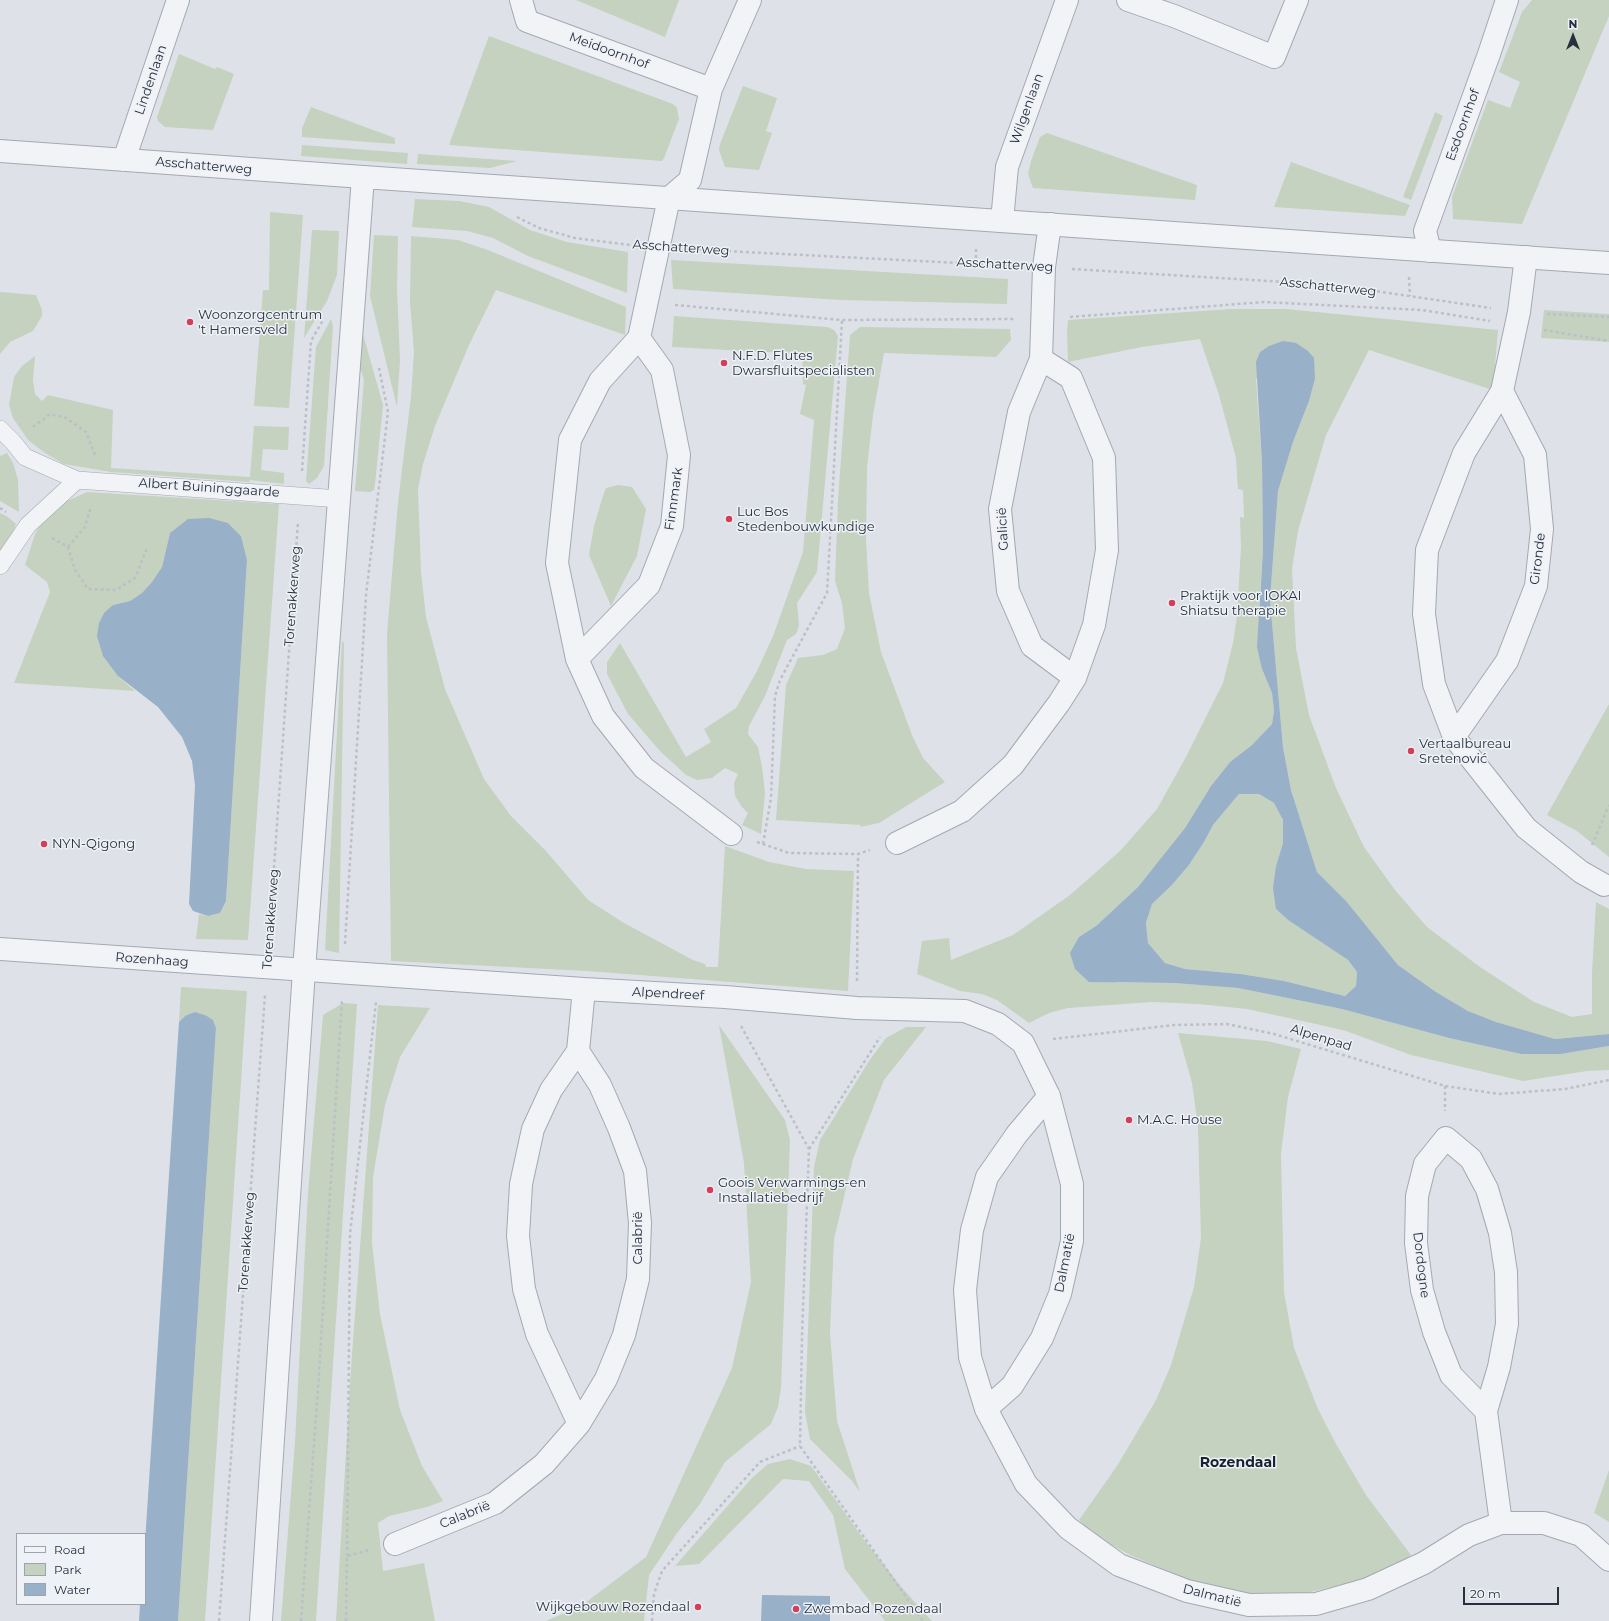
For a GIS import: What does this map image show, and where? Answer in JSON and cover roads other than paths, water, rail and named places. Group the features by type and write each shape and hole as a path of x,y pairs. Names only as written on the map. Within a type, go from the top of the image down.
{"street":[{"name":"Lindenlaan","path":"124,160 178,0"},
{"name":"Meidoornhof","path":"521,0 526,21 711,89"},
{"path":"731,834 644,768 603,716 577,659 557,563 570,440 600,381 639,338 669,198 690,180 711,89 750,0"},
{"name":"Wilgenlaan","path":"1002,221 1007,167 1066,0"},
{"path":"1128,0 1174,16 1274,57 1297,0"},
{"name":"Esdoornhof","path":"1430,251 1424,232 1489,54 1507,0"},
{"name":"Asschatterweg","path":"0,151 1609,263"},
{"path":"262,1621 304,970 340,499 357,233 363,177"},
{"name":"Galicië","path":"1050,224 1044,267 1041,359 1019,412 1000,509 1008,591 1032,646 1075,678"},
{"path":"1526,257 1517,319 1502,391 1464,453 1428,550 1424,614 1434,684 1454,737 1526,828 1581,872 1604,885"},
{"name":"Finnmark","path":"577,659 649,585 672,526 679,455 662,370 639,338"},
{"path":"898,843 962,811 1013,765 1060,703 1075,678 1094,625 1107,550 1104,458 1071,378 1041,359"},
{"name":"Gironde","path":"1454,737 1507,660 1536,586 1542,529 1535,455 1502,391"},
{"name":"Rozenhaag","path":"0,949 304,970"},
{"name":"Alpendreef","path":"304,970 725,997 857,1008 965,1011 998,1024 1023,1043"},
{"path":"579,1424 537,1334 524,1289 518,1236 521,1184 533,1129 551,1090 578,1052 584,989"},
{"name":"Dalmatië","path":"986,1409 1012,1386 1042,1338 1060,1294 1072,1241 1072,1184 1049,1096 1023,1043"},
{"name":"Calabrië","path":"394,1544 495,1502 544,1464 579,1424 606,1379 624,1335 638,1279 640,1223 635,1171 619,1128 600,1085 578,1052"},
{"name":"Dalmatië","path":"1049,1096 1017,1134 987,1177 972,1230 965,1290 970,1357 986,1409 1026,1484 1074,1532 1119,1565 1187,1591 1249,1605 1316,1604 1368,1589 1424,1563 1469,1535 1501,1523"},
{"name":"Dordogne","path":"1486,1411 1451,1375 1434,1332 1422,1290 1416,1243 1417,1196 1425,1164 1446,1138 1471,1159 1487,1189 1500,1233 1506,1272 1507,1324 1499,1367 1486,1411 1501,1523"},
{"path":"1501,1523 1544,1524 1581,1535 1609,1560"}],"lane":[{"name":"Albert Buininggaarde","path":"0,429 25,457 77,480 340,499"},
{"path":"0,566 28,525 77,480"}],"water":[{"path":"1283,341 1296,343 1308,351 1314,358 1315,379 1309,401 1293,442 1278,491 1270,600 1283,747 1291,790 1317,872 1347,902 1398,965 1436,992 1468,1011 1496,1022 1555,1039 1609,1034 1609,1046 1561,1054 1521,1054 1449,1038 1342,1009 1238,988 1174,983 1089,982 1075,969 1070,953 1079,937 1096,926 1138,887 1185,828 1211,786 1230,762 1252,745 1272,724 1274,711 1272,693 1262,669 1257,647 1263,550 1262,463 1256,362 1260,352 1269,346","holes":["1239,794 1259,794 1274,803 1283,820 1283,843 1276,866 1273,888 1276,909 1288,920 1348,960 1357,972 1356,986 1345,996 1284,981 1241,974 1185,969 1165,963 1148,943 1146,923 1152,904 1172,885 1189,865 1213,825"]},
{"path":"209,518 228,523 241,536 247,560 226,901 220,913 208,916 193,911 189,904 195,785 192,761 182,737 158,707 118,676 103,656 97,636 99,623 104,613 113,605 130,601 142,593 152,582 162,567 170,533 188,519"},
{"path":"195,1012 207,1016 213,1020 216,1028 178,1621 139,1621 140,1605 146,1605 146,1533 179,1022 185,1016"},
{"name":"Zwembad Rozendaal","path":"762,1595 830,1596 830,1621 761,1621"}],"place":[{"name":"Woonzorgcentrum 't Hamersveld","path":"190,322"},
{"name":"N.F.D. Flutes Dwarsfluitspecialisten","path":"724,363"},
{"name":"Luc Bos Stedenbouwkundige","path":"729,519"},
{"name":"Praktijk voor IOKAI Shiatsu therapie","path":"1172,603"},
{"name":"Vertaalbureau Sretenović","path":"1411,751"},
{"name":"NYN-Qigong","path":"44,844"},
{"name":"M.A.C. House","path":"1129,1120"},
{"name":"Goois Verwarmings-en Installatiebedrijf","path":"710,1190"},
{"name":"Wijkgebouw Rozendaal","path":"698,1607"},
{"name":"Zwembad Rozendaal","path":"796,1609"}],"district":[{"name":"Rozendaal","path":"1238,1463"}]}
